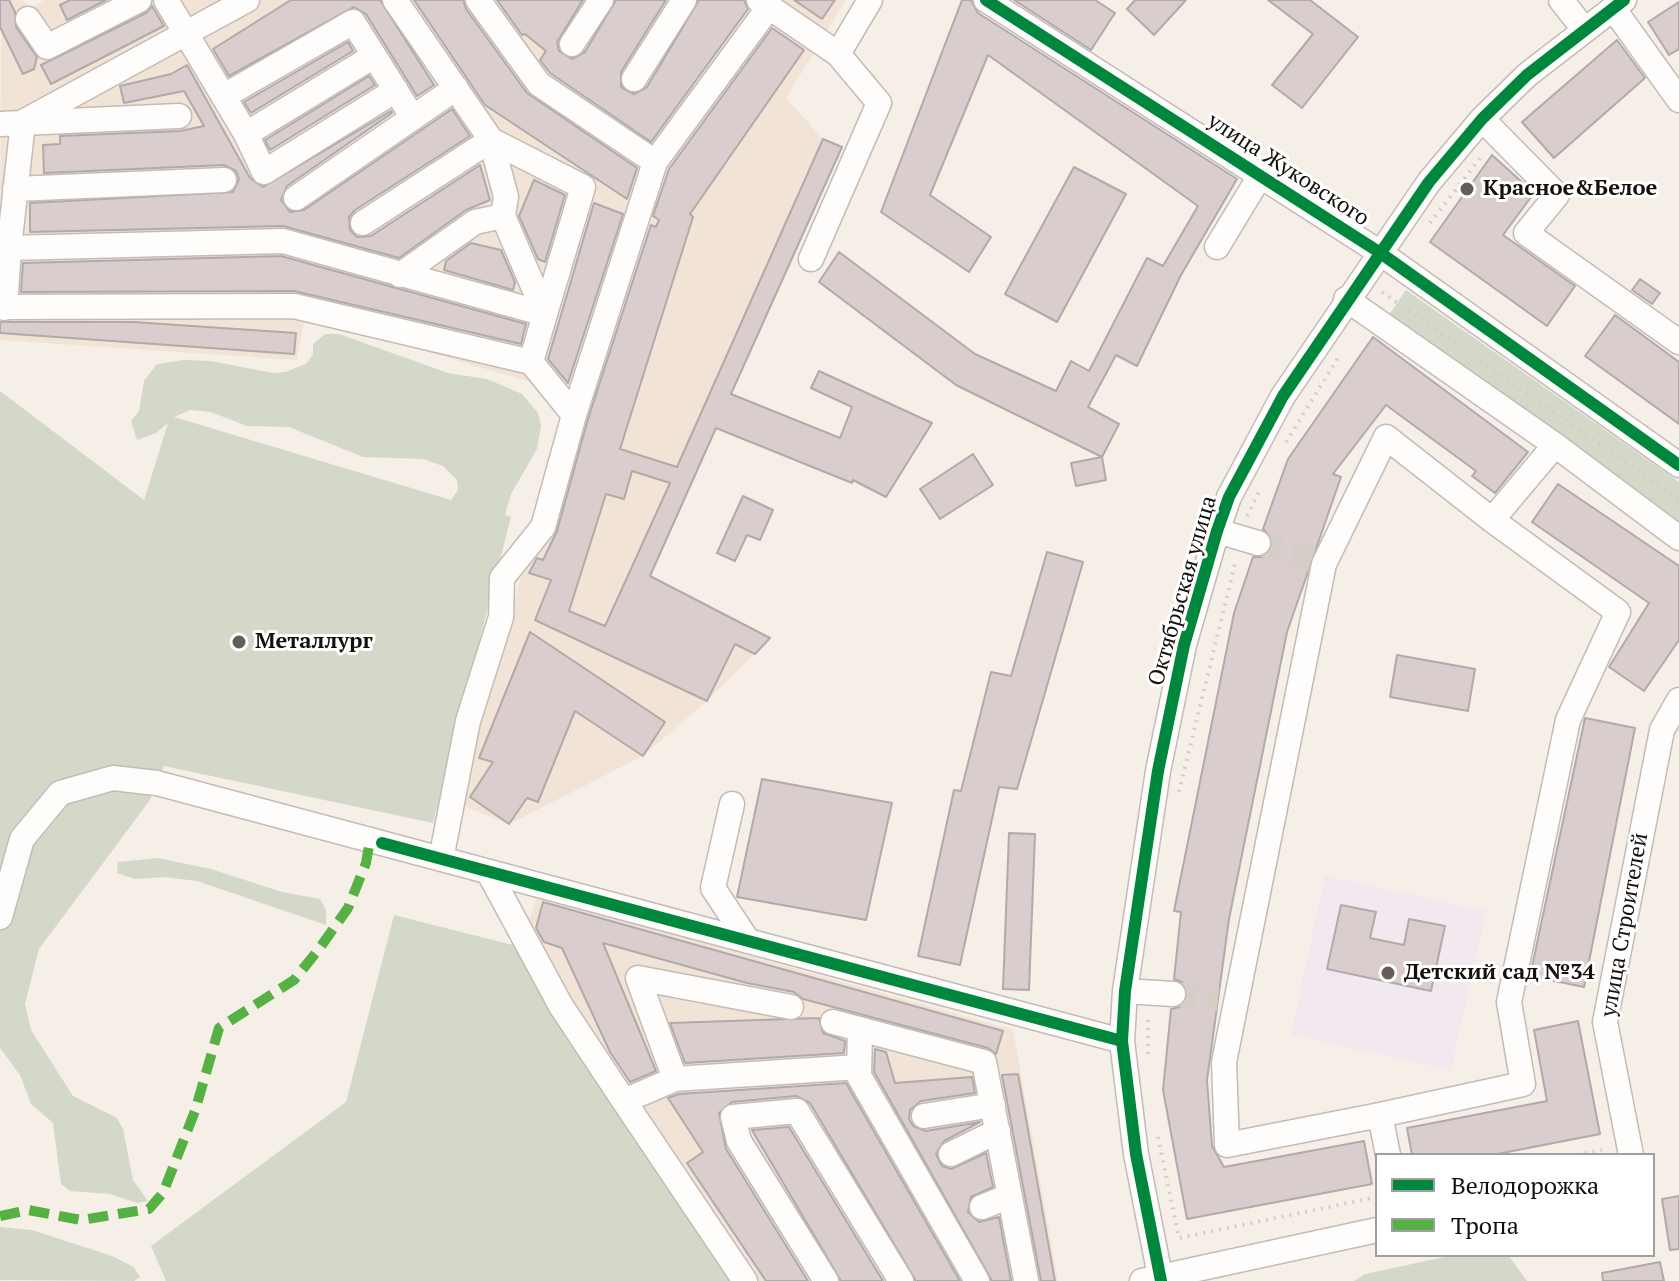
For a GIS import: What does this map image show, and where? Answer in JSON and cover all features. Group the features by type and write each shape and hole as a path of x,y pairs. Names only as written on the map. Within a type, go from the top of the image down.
{"street":[{"path":"28,19 47,47 139,0"},
{"path":"166,0 246,134 264,172 396,90"},
{"path":"11,123 187,34 247,0"},
{"path":"395,0 491,140 506,197 503,216 545,314"},
{"path":"478,0 539,84 655,162"},
{"path":"572,44 601,0"},
{"path":"634,79 684,0"},
{"path":"838,54 870,0"},
{"name":"улица Жуковского","path":"986,0 1379,252 1679,465"},
{"path":"1561,0 1584,29"},
{"path":"441,859 468,721 501,617 502,578 543,527 574,415 655,162 764,4 838,54 879,103 811,259"},
{"path":"1619,4 1679,100"},
{"name":"Октябрьская улица","path":"1154,1279 1122,1041 1149,992 1158,771 1184,645 1229,497 1283,396 1346,299 1429,182 1482,119 1527,75 1619,4"},
{"path":"224,96 353,22 413,118"},
{"path":"246,134 374,56"},
{"path":"296,198 456,88"},
{"path":"11,123 179,116"},
{"path":"1482,119 1557,195 1526,233 1679,342"},
{"path":"11,123 15,189 2,307 294,306 531,362 574,415"},
{"path":"363,223 491,140"},
{"path":"491,140 583,187 531,362"},
{"path":"1217,247 1260,176"},
{"path":"15,189 224,180"},
{"path":"400,275 475,222 503,216"},
{"path":"9,248 283,241 545,314"},
{"path":"1346,299 1555,445 1679,538"},
{"path":"1386,437 1492,520 1618,612 1568,720 1509,1002 1523,1084 1227,1145 1224,1062 1227,1000 1318,562 1386,437"},
{"path":"1492,520 1555,445"},
{"path":"1217,531 1250,540"},
{"name":"улица Строителей","path":"1631,1153 1605,1022 1662,730 1679,700"},
{"path":"0,917 22,839 60,793 113,778 157,783 1122,1041"},
{"path":"732,804 713,888 748,941"},
{"path":"489,873 561,1006 745,1281"},
{"path":"675,1079 638,978 791,1007"},
{"path":"833,1022 984,1062 1026,1280"},
{"path":"860,1029 859,1076 977,1281"},
{"path":"624,1101 675,1079 859,1067"},
{"path":"924,1116 993,1105"},
{"path":"826,1281 739,1141 733,1117 797,1111 901,1281"},
{"path":"1380,1115 1388,1153"},
{"path":"951,1154 998,1131"},
{"path":"982,1207 1010,1196"},
{"path":"1154,1279 1375,1230"}],"path":[{"path":"1367,314 1399,266"},
{"path":"1382,292 1679,500"},
{"path":"1284,444 1341,353"},
{"path":"1177,801 1250,540 1244,523 1263,483"},
{"path":"1148,1055 1149,992"},
{"path":"1157,1133 1179,1238 1375,1197"},
{"path":"1587,1153 1602,1150"}],"shaded area":[{"path":"1,0 22,0 31,8 44,0 846,0 786,98 823,139 842,147 650,576 770,638 707,701 643,756 509,824 459,804 571,394 305,316 297,360 0,340"},
{"name":"Детский сад №34","path":"1325,876 1486,911 1451,1070 1291,1035"},
{"path":"537,896 1013,1030 1058,1281 745,1281 521,947"}],"green space":[{"path":"1406,290 1679,482 1679,523 1387,318"},
{"name":"Металлург","path":"325,334 339,334 448,373 487,379 522,394 538,413 541,426 537,449 511,494 505,515 511,517 433,823 164,766 150,800 39,949 25,1004 31,1030 73,1096 117,1118 123,1129 133,1180 148,1201 137,1203 110,1194 70,1191 61,1184 53,1123 31,1104 20,1075 0,1048 0,391 144,500 168,423 156,433 137,440 131,421 139,411 144,381 157,364 184,360 211,361 273,373 286,372 307,363 313,354 313,344","holes":["190,410 211,412 247,426 289,427 363,457 423,459 443,466 457,480 458,490 451,500 174,417"]},
{"path":"158,858 211,869 282,892 320,899 326,910 326,925 197,881 165,877 135,879 117,873 118,862"},
{"path":"394,915 521,947 745,1281 166,1281 151,1246 346,1102"},
{"path":"0,1227 32,1230 112,1256 134,1267 140,1277 134,1281 0,1280"},
{"path":"1445,1257 1509,1257 1527,1281 1354,1281 1365,1274"}],"building":[{"path":"0,0 9,0 15,12 16,27 37,57 34,69 23,74 0,27"},
{"path":"70,0 106,0 67,20 60,5"},
{"path":"291,0 380,0 434,85 417,96 366,14 354,7 229,76 213,49"},
{"path":"414,0 463,0 466,9 527,93 637,168 627,199 485,105"},
{"path":"497,0 583,0 557,42 559,51 572,59 585,52 616,0 666,0 621,72 621,87 634,94 647,87 699,0 744,0 748,9 651,142 550,73 540,60 546,51 525,34 522,35"},
{"path":"794,0 835,0 822,19"},
{"path":"962,0 971,0 978,13 1237,179 1181,275 1137,366 1116,355 1088,407 1119,424 1102,457 956,385 819,282 839,252 975,354 1056,391 1071,361 1089,371 1147,258 1163,266 1198,206 988,55 930,195 991,237 969,272 881,212"},
{"path":"1014,0 1095,0 1115,13 1091,50"},
{"path":"1135,0 1186,0 1154,35 1127,9"},
{"path":"1268,0 1310,0 1358,37 1302,108 1272,85 1313,34"},
{"path":"1679,2 1679,49 1669,55 1648,22"},
{"path":"152,6 164,26 51,84 41,65 146,13"},
{"path":"772,28 804,50 690,214 693,217 620,449 677,467 823,139 842,147 731,394 840,438 852,407 811,388 819,371 932,423 886,497 853,480 852,483 716,428 650,576 770,638 755,654 735,644 707,701 535,620 551,580 529,573 537,558 543,560 557,531 588,419 651,225 656,227 659,220 653,216 669,169","holes":["632,471 670,483 605,626 569,611 606,494 624,499"]},
{"path":"1617,40 1645,78 1554,158 1522,122"},
{"path":"348,42 353,51 251,113 244,102"},
{"path":"187,65 250,178 263,187 391,111 287,186 281,200 290,212 304,210 452,109 470,136 355,210 349,217 350,230 357,237 371,236 480,165 490,200 466,210 399,258 283,226 30,232 30,203 233,192 239,179 236,171 224,165 44,173 43,145 60,144 60,136 180,131 204,126 184,91 124,103 120,86 171,74"},
{"path":"369,76 375,85 270,150 265,140"},
{"path":"1492,155 1534,193 1503,235 1575,286 1547,326 1430,242"},
{"path":"1074,167 1126,194 1057,322 1005,294"},
{"path":"534,180 565,195 545,262 538,259 519,216"},
{"path":"594,203 623,214 568,383 548,359"},
{"path":"471,243 501,250 515,282 513,290 444,270 446,261"},
{"path":"281,256 526,324 521,344 294,291 21,292 23,263"},
{"path":"1640,279 1660,293 1652,304 1632,290"},
{"path":"1615,315 1679,362 1679,424 1585,356"},
{"path":"0,322 133,322 296,333 294,354 0,333"},
{"path":"1373,337 1528,452 1495,493 1472,476 1476,471 1386,405 1333,474 1341,477 1287,632 1229,919 1207,1080 1212,1146 1224,1167 1364,1141 1372,1184 1187,1219 1163,1090 1171,1009 1180,1007 1188,994 1182,982 1174,979 1181,912 1174,911 1234,613 1253,557 1262,557 1272,548 1272,539 1263,529 1288,459"},
{"path":"973,454 993,485 940,519 920,489"},
{"path":"1102,457 1106,480 1076,486 1071,463"},
{"path":"1558,484 1679,566 1679,640 1644,691 1609,667 1649,603 1532,522"},
{"path":"743,496 773,510 760,540 747,535 735,561 717,553"},
{"path":"1047,552 1083,562 1017,789 999,787 960,965 918,956 954,790 961,791 991,672 1011,676"},
{"path":"530,632 665,722 643,756 575,711 538,802 527,798 509,824 470,797 493,762 479,758"},
{"path":"1397,655 1475,669 1468,711 1390,697"},
{"path":"1585,718 1635,728 1584,987 1530,976"},
{"path":"762,779 892,803 866,920 737,897"},
{"path":"1009,833 1035,834 1029,990 1003,989"},
{"path":"543,902 1003,1031 996,1054 988,1048 803,999 794,992 747,983 603,943 656,1071 630,1082 610,1052 562,948 544,942 536,928"},
{"path":"1341,905 1376,912 1370,938 1404,945 1409,919 1445,926 1431,991 1327,969"},
{"path":"819,1018 823,1033 845,1041 844,1053 685,1063 670,1023"},
{"path":"1578,1021 1600,1134 1502,1153 1412,1153 1407,1128 1547,1101 1534,1030"},
{"path":"875,1049 886,1052 895,1083 972,1077 975,1093 921,1101 910,1110 909,1119 913,1126 926,1131 980,1122 944,1141 936,1154 942,1166 951,1169 986,1153 993,1187 971,1197 968,1212 979,1222 999,1217 1011,1281 992,1281 874,1072"},
{"path":"1018,1074 1055,1281 1041,1281 1002,1075"},
{"path":"846,1083 960,1281 916,1281 810,1103 796,1096 732,1102 719,1113 726,1149 808,1281 766,1281 687,1163 703,1152 668,1098 679,1094"},
{"path":"789,1127 883,1281 841,1281 752,1130"},
{"path":"1679,1196 1679,1249 1670,1250 1662,1199"},
{"path":"1660,1262 1664,1281 1603,1281 1602,1273"}],"tunnel":[{"path":"1258,543 1312,560"},
{"path":"1173,994 1218,999"}],"marked path":[{"path":"0,1216 28,1210 81,1220 149,1209 163,1193 195,1111 219,1028 294,980 319,949 348,908 366,863 370,840"}],"cycle path":[{"path":"986,0 1379,252 1679,465"},
{"path":"1161,1281 1136,1154 1122,1041 1125,991 1158,771 1184,645 1229,497 1283,396 1429,182 1482,119 1527,75 1624,0"},
{"path":"382,843 1122,1041"}],"place":[{"name":"Красное&Белое","path":"1467,189"},
{"name":"Металлург","path":"239,642"},
{"name":"Детский сад №34","path":"1388,973"}]}
